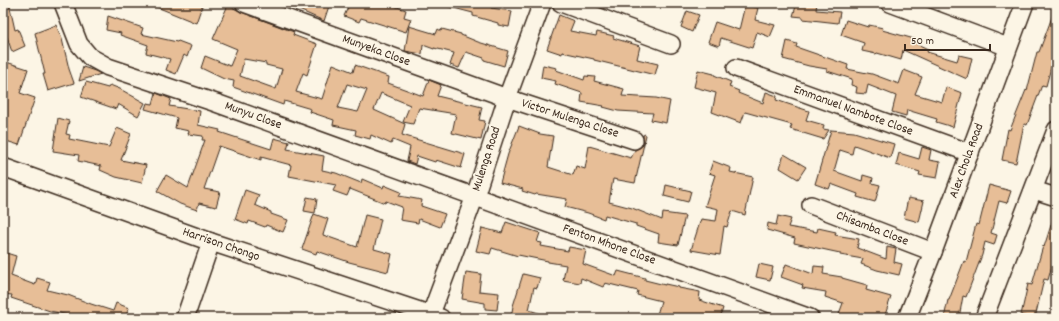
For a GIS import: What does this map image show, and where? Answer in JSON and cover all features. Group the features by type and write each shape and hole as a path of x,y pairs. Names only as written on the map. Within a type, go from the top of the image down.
{"street":[{"name":"Munyu Close","path":"63,3 79,44 90,57 108,67 223,105 475,196"},
{"name":"Munyeka Close","path":"244,3 507,98"},
{"name":"Mulenga Road","path":"436,316 507,98 542,3"},
{"path":"561,3 671,44"},
{"path":"890,3 1008,47"},
{"name":"Alex Chola Road","path":"907,318 1025,3"},
{"name":"Emmanuel Nambote Close","path":"736,68 970,153"},
{"name":"Victor Mulenga Close","path":"507,98 634,140"},
{"path":"984,318 1056,130"},
{"name":"Harrison Chongo","path":"3,167 211,242 436,316"},
{"path":"1034,190 1056,197"},
{"name":"Fenton Mhone Close","path":"475,196 810,318"},
{"name":"Chisamba Close","path":"811,205 933,252"},
{"path":"185,318 211,242"}],"building":[{"path":"3,3 9,3 15,30 18,29 25,46 12,52 7,37 3,38"},
{"path":"147,3 203,3 196,23"},
{"path":"283,3 330,3 324,21"},
{"path":"350,3 395,3 394,6 406,10 404,17 411,19 406,32 361,18 359,22 344,16"},
{"path":"447,3 493,3 491,8 512,11 509,27 498,25 498,23 473,16 473,13 446,6"},
{"path":"797,3 817,3 816,10 840,12 838,23 803,19 803,17 793,16"},
{"path":"228,5 241,12 294,32 293,35 317,44 307,75 303,73 296,92 322,99 333,64 353,72 355,65 389,77 388,83 423,96 429,80 441,85 437,96 482,107 479,120 485,121 481,140 452,133 456,114 419,108 413,124 403,122 410,105 381,93 374,110 405,124 402,135 465,154 461,168 417,156 415,164 407,161 410,147 393,140 391,144 371,135 370,139 355,135 356,130 333,125 334,120 310,112 311,109 284,101 283,105 233,87 234,81 224,79 201,68 205,56 230,66 237,49 213,39","holes":["244,59 266,63 266,65 282,69 276,89 240,76","347,84 367,90 358,112 338,108"]},
{"path":"745,5 758,8 755,20 775,25 770,37 757,32 752,48 721,38 719,46 708,42 715,22 739,30"},
{"path":"1055,9 1056,47 1052,56 1054,56 1046,86 1042,85 1027,125 1024,124 1016,163 1002,160 1008,129 1010,130 1026,90 1027,91 1037,52 1039,52"},
{"path":"687,11 699,15 692,32 681,27"},
{"path":"559,15 574,21 570,31 596,36 597,32 614,36 613,38 640,46 637,59 658,64 655,75 594,59 562,52 562,54 547,49"},
{"path":"108,16 143,28 141,34 178,41 191,46 187,57 184,55 176,74 166,70 170,59 146,53 148,45 120,35 121,33 106,30"},
{"path":"846,20 868,27 869,25 883,28 882,30 918,40 917,44 928,49 927,52 957,61 959,55 972,58 967,79 903,50 901,60 877,53 862,51 864,43 841,35"},
{"path":"56,25 62,39 74,83 48,91 35,33"},
{"path":"409,26 436,34 438,29 441,31 442,29 461,34 478,42 508,51 504,66 484,60 484,58 466,52 459,68 450,65 454,53 423,45 422,54 405,51"},
{"path":"787,41 797,44 796,47 848,65 847,69 872,74 899,84 904,70 922,77 915,94 942,102 946,87 962,93 953,127 936,122 937,119 907,110 906,116 892,112 896,96 868,85 866,94 856,93 857,87 851,85 852,79 827,71 827,69 783,59"},
{"path":"3,61 28,69 20,93 35,98 19,145 3,140"},
{"path":"543,65 557,68 556,70 584,80 585,76 595,77 594,81 624,89 622,96 656,98 670,101 666,123 651,120 653,113 618,111 603,107 604,106 581,102 582,93 555,84 556,81 541,78"},
{"path":"83,67 95,71 101,74 79,81"},
{"path":"698,70 714,74 731,82 729,87 739,91 738,93 763,103 766,92 777,96 776,100 809,111 806,120 824,125 823,129 829,130 823,139 790,129 792,125 745,112 741,123 712,112 716,93 694,87"},
{"path":"86,82 108,88 110,85 145,103 138,116 118,104 116,109 81,97"},
{"path":"156,93 171,99 169,106 200,111 198,125 220,130 219,132 271,149 274,138 289,142 287,149 324,156 322,170 336,173 361,183 362,179 383,188 384,185 401,192 399,196 422,200 421,206 445,214 440,227 419,219 418,223 400,220 402,207 386,201 385,203 350,189 347,196 333,191 336,185 289,176 291,165 261,157 261,160 219,146 204,189 220,192 216,207 199,203 197,210 180,204 157,191 166,175 188,188 205,140 202,140 203,136 188,134 189,131 175,128 177,118 145,109 147,103 153,104"},
{"path":"58,118 69,121 66,134 70,135 69,139 109,147 117,128 131,134 121,160 146,165 142,183 116,177 100,170 101,166 78,161 79,155 53,151"},
{"path":"519,126 540,134 553,136 548,167 573,175 576,166 585,169 589,146 631,158 635,150 641,147 644,143 643,136 644,134 646,135 635,183 613,179 609,202 632,208 662,220 663,213 685,216 678,245 658,242 659,234 636,226 636,224 605,215 604,219 565,207 567,199 535,195 522,191 523,189 500,183 508,154"},
{"path":"831,130 854,132 894,144 890,158 854,145 852,154 840,150 834,171 862,181 863,175 873,178 872,183 880,185 875,202 857,197 858,194 831,184 829,189 815,184"},
{"path":"922,147 931,150 929,160 940,162 937,178 919,175 920,172 896,165 899,153 919,159"},
{"path":"784,154 806,167 798,179 780,168"},
{"path":"713,161 731,168 730,172 753,177 745,215 732,211 727,227 724,226 720,255 691,250 701,219 716,221 718,209 705,206 715,175 709,173"},
{"path":"666,185 691,191 688,202 664,196"},
{"path":"989,185 1011,191 1007,203 999,201 991,233 997,235 994,245 985,242 982,255 966,297 963,296 959,318 944,318 948,300 964,261 966,262 976,224 979,225"},
{"path":"245,190 259,195 255,205 271,212 271,214 288,220 283,232 266,225 265,227 249,221 248,224 235,219"},
{"path":"307,197 317,199 315,213 304,211"},
{"path":"908,198 924,201 919,222 904,218"},
{"path":"314,214 328,219 323,235 357,247 365,215 381,219 374,249 392,254 388,272 349,262 317,251 316,254 302,249"},
{"path":"778,216 791,219 788,227 817,232 818,228 836,232 835,235 859,239 857,248 886,259 887,247 896,249 894,262 902,264 899,275 877,270 861,264 863,259 840,255 840,253 794,243 795,238 767,230 768,223 776,225"},
{"path":"1054,216 1056,216 1056,251 1048,280 1044,279 1035,318 1021,315 1028,284 1032,285 1043,246 1044,247"},
{"path":"506,222 540,233 537,242 542,243 541,246 568,251 569,247 586,250 583,264 616,276 618,271 645,278 645,280 700,292 699,300 723,308 720,318 656,318 661,301 637,295 638,291 605,283 603,287 581,278 580,283 563,280 566,265 518,256 492,248 490,254 476,251 482,228 502,233"},
{"path":"3,252 16,256 11,276 35,285 37,278 50,282 47,290 68,295 113,311 116,303 129,308 126,315 127,318 68,318 69,315 50,311 11,298 12,295 3,294"},
{"path":"759,264 773,267 770,280 756,277"},
{"path":"786,264 813,274 814,266 824,267 823,274 842,277 867,285 866,290 891,297 884,318 850,318 839,314 843,303 825,297 826,292 802,288 803,285 781,277"},
{"path":"466,272 481,274 479,291 499,293 497,310 485,309 485,303 462,299"},
{"path":"523,274 540,278 537,288 534,287 529,310 548,316 548,318 511,318 513,306"}]}
